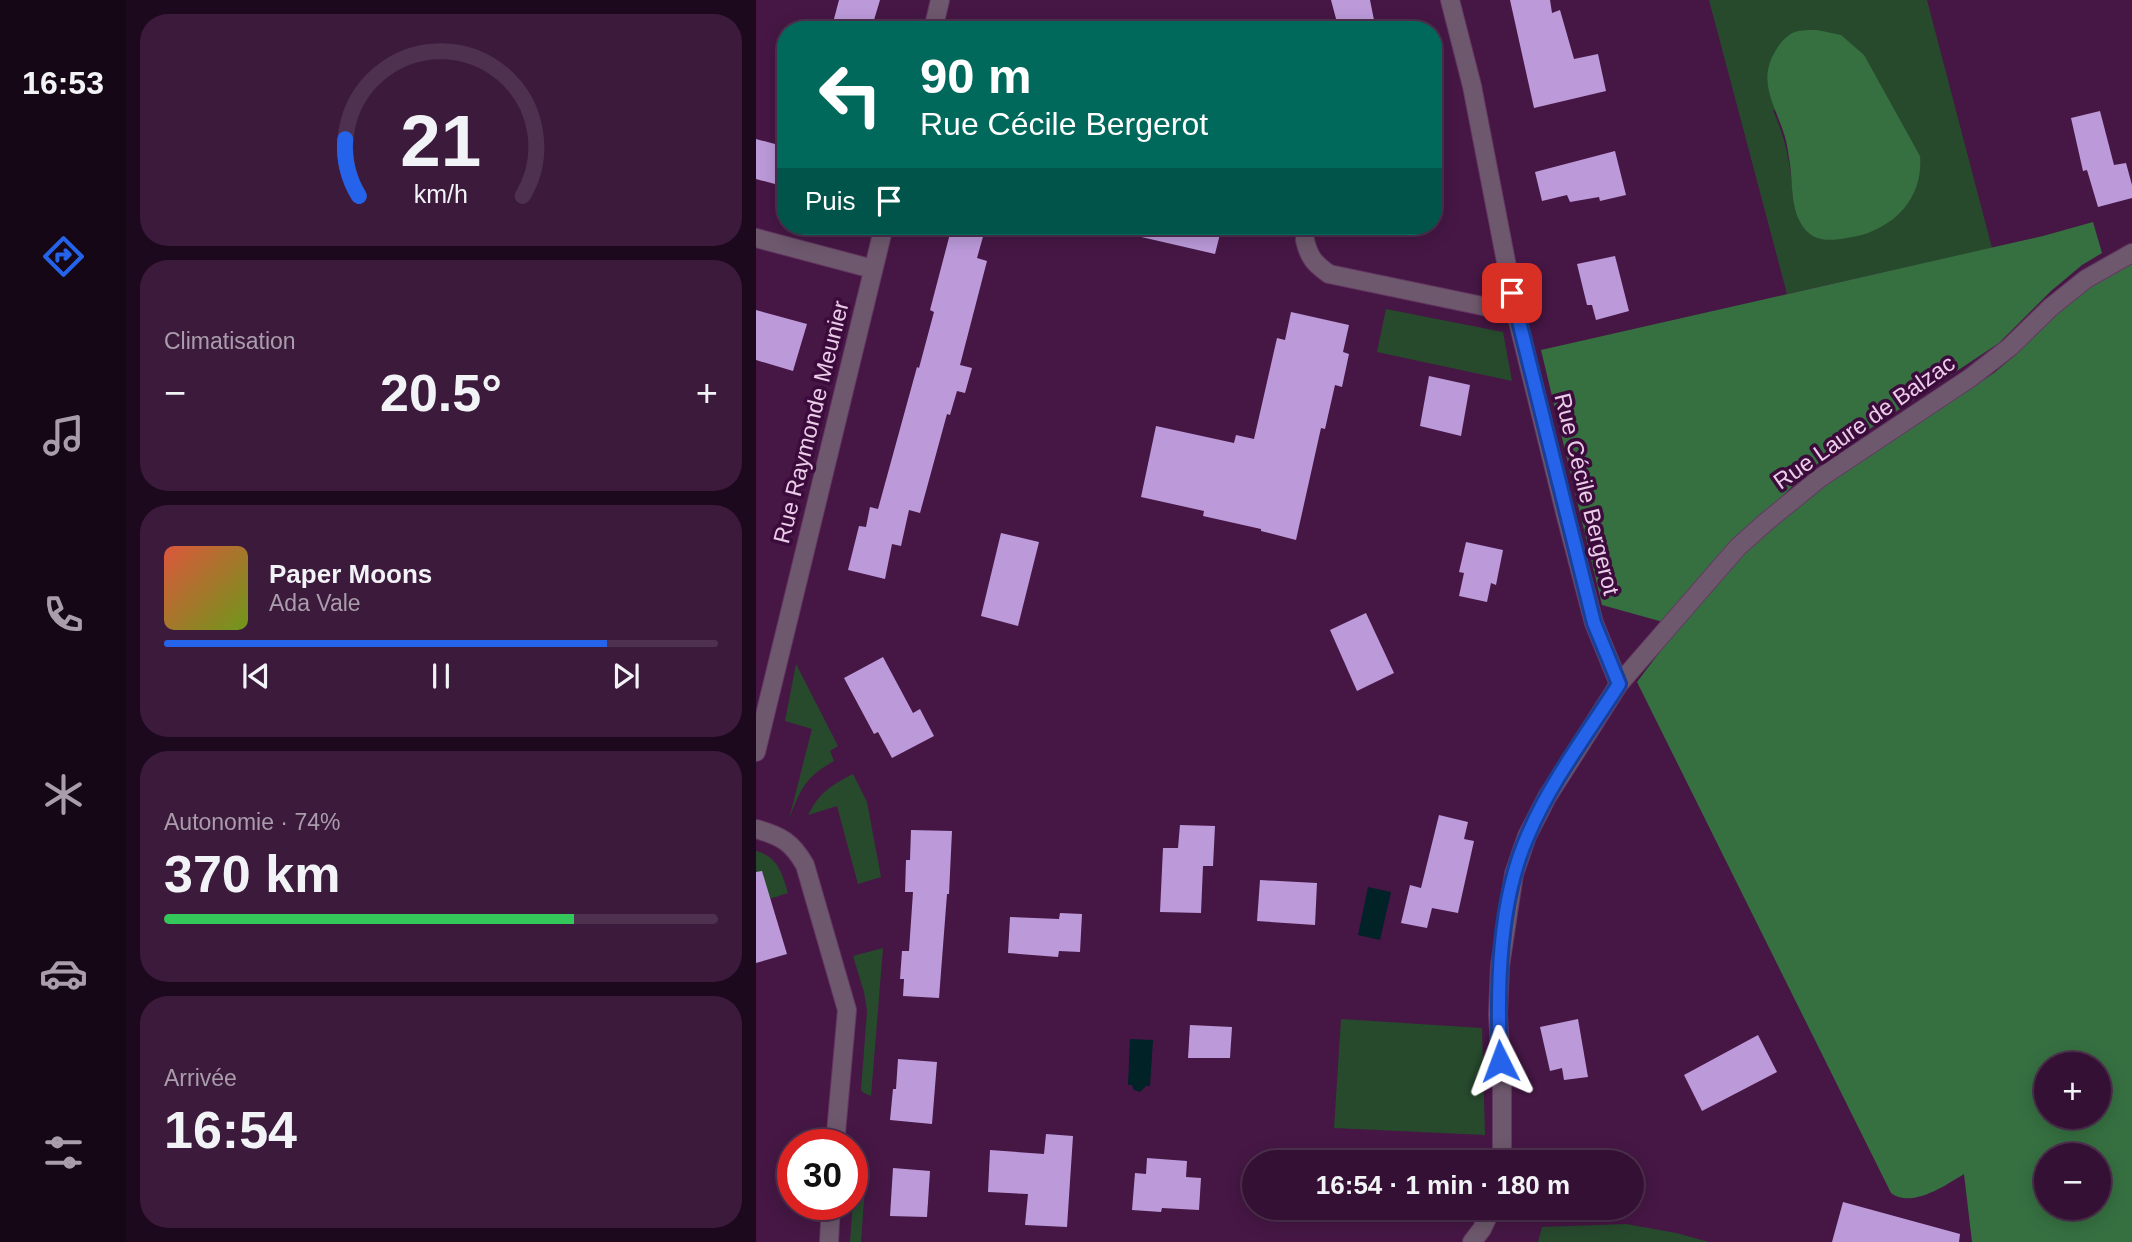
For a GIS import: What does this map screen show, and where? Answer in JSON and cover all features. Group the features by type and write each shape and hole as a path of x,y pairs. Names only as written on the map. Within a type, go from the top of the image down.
{"street":[{"path":"935,21 940,0"},
{"name":"Rue Cécile Bergerot","path":"1450,0 1472,86 1516,313 1594,623 1619,684"},
{"name":"Rue Raymonde Meunier","path":"756,752 882,235"},
{"path":"756,238 873,269"},
{"path":"1305,240 1313,262 1328,274 1516,313"},
{"name":"Rue Laure de Balzac","path":"1502,1150 1498,1014 1500,966 1514,874 1527,836 1547,797 1619,684 1738,547 1766,522 1821,478 1970,378 2010,347 2051,307 2086,279 2132,253"},
{"path":"756,829 772,833 789,842 805,865 847,1010 836,1129"},
{"path":"829,1242 830,1220"},
{"path":"1472,1242 1486,1220"}],"green space":[{"path":"1709,0 1927,0 1992,248 1787,294","holes":["1773,110 1911,141 1920,156 1793,198 1787,153"]},
{"path":"1817,30 1841,35 1864,55 1920,156 1916,187 1901,212 1889,222 1862,235 1837,239 1814,237 1798,218 1786,142 1768,83 1770,62 1782,42 1795,32"},
{"path":"2093,222 2102,253 2082,265 2051,291 1999,343 1811,468 1694,583 1663,622 1602,605 1541,350 2043,236"},
{"path":"2132,259 2132,1242 1972,1242 1964,1174 1918,1197 1899,1197 1891,1193 1637,682 1721,578 1760,537 1807,496 1994,373 2013,357 2052,315 2099,277"},
{"path":"1386,309 1503,332 1512,381 1377,352"},
{"path":"796,664 838,746 830,751 834,761 816,773 805,785 789,819 812,729 785,721"},
{"path":"853,774 867,802 881,877 858,884 837,806 808,815 826,790"},
{"path":"756,851 774,862 788,893 756,903"},
{"path":"883,948 871,1096 861,1090 867,1011 853,956"},
{"path":"1341,1019 1482,1028 1485,1135 1334,1128"},
{"path":"852,1220 863,1220 861,1242 850,1242"},
{"path":"1626,1224 1709,1242 1538,1242 1542,1227"}],"shaded area":[{"path":"1368,887 1391,892 1380,940 1358,935"},
{"path":"1130,1039 1153,1040 1150,1086 1140,1092 1128,1085"}],"building":[{"path":"839,0 880,0 874,21 833,21"},
{"path":"1331,0 1370,0 1374,21 1337,21"},
{"path":"1510,0 1550,0 1552,13 1560,10 1574,59 1598,54 1606,91 1534,108"},
{"path":"2100,111 2114,165 2126,163 2132,185 2132,198 2098,207 2087,170 2083,171 2071,118"},
{"path":"756,139 777,145 777,185 756,179"},
{"path":"1615,151 1626,195 1600,201 1599,197 1570,202 1567,195 1542,201 1535,172"},
{"path":"950,235 983,235 977,258 987,261 960,365 972,368 965,393 957,391 950,415 947,414 920,513 909,510 901,546 892,544 885,579 848,570 859,526 866,527 870,507 878,509 934,312 930,310"},
{"path":"1137,235 1220,235 1215,254"},
{"path":"1615,256 1629,311 1596,320 1592,305 1587,305 1577,264"},
{"path":"756,310 807,324 793,371 756,360"},
{"path":"1291,312 1349,325 1343,352 1349,354 1342,387 1335,385 1325,429 1321,428 1296,540 1203,516 1204,511 1141,497 1156,426 1234,443 1236,435 1254,439 1277,338 1285,340"},
{"path":"1429,376 1470,385 1461,436 1420,426"},
{"path":"1001,533 1039,542 1018,626 981,616"},
{"path":"1466,542 1503,550 1496,585 1491,583 1487,602 1459,596 1464,573 1459,572"},
{"path":"1366,613 1394,673 1357,691 1330,630"},
{"path":"883,657 913,713 920,709 934,736 892,758 878,732 874,734 844,678"},
{"path":"1439,815 1468,822 1464,839 1474,841 1458,913 1432,908 1427,928 1401,923 1410,885 1421,888"},
{"path":"1180,825 1215,826 1213,866 1203,866 1201,913 1160,912 1163,848 1178,848"},
{"path":"911,830 952,831 939,998 903,996 904,979 900,979 902,951 909,951 913,892 905,892"},
{"path":"762,871 787,954 756,963 756,872"},
{"path":"1260,880 1317,883 1315,925 1257,921"},
{"path":"1060,913 1082,914 1080,952 1059,951 1058,957 1008,953 1010,917 1059,919"},
{"path":"1578,1019 1588,1077 1564,1080 1562,1068 1550,1071 1540,1027"},
{"path":"1190,1025 1232,1027 1230,1058 1188,1058"},
{"path":"1758,1035 1777,1072 1702,1111 1684,1075"},
{"path":"898,1059 937,1062 932,1124 890,1120"},
{"path":"1046,1134 1073,1136 1067,1227 1025,1225 1028,1194 988,1192 990,1150 1044,1154"},
{"path":"1147,1158 1187,1161 1186,1177 1201,1178 1199,1210 1132,1210 1135,1173 1146,1174"},
{"path":"893,1168 930,1171 927,1217 890,1216"},
{"path":"1843,1202 1960,1234 1959,1242 1832,1242"}],"route":[{"path":"1500,1061 1500,966 1514,874 1527,836 1547,797 1619,684 1594,623 1512,293"}]}
